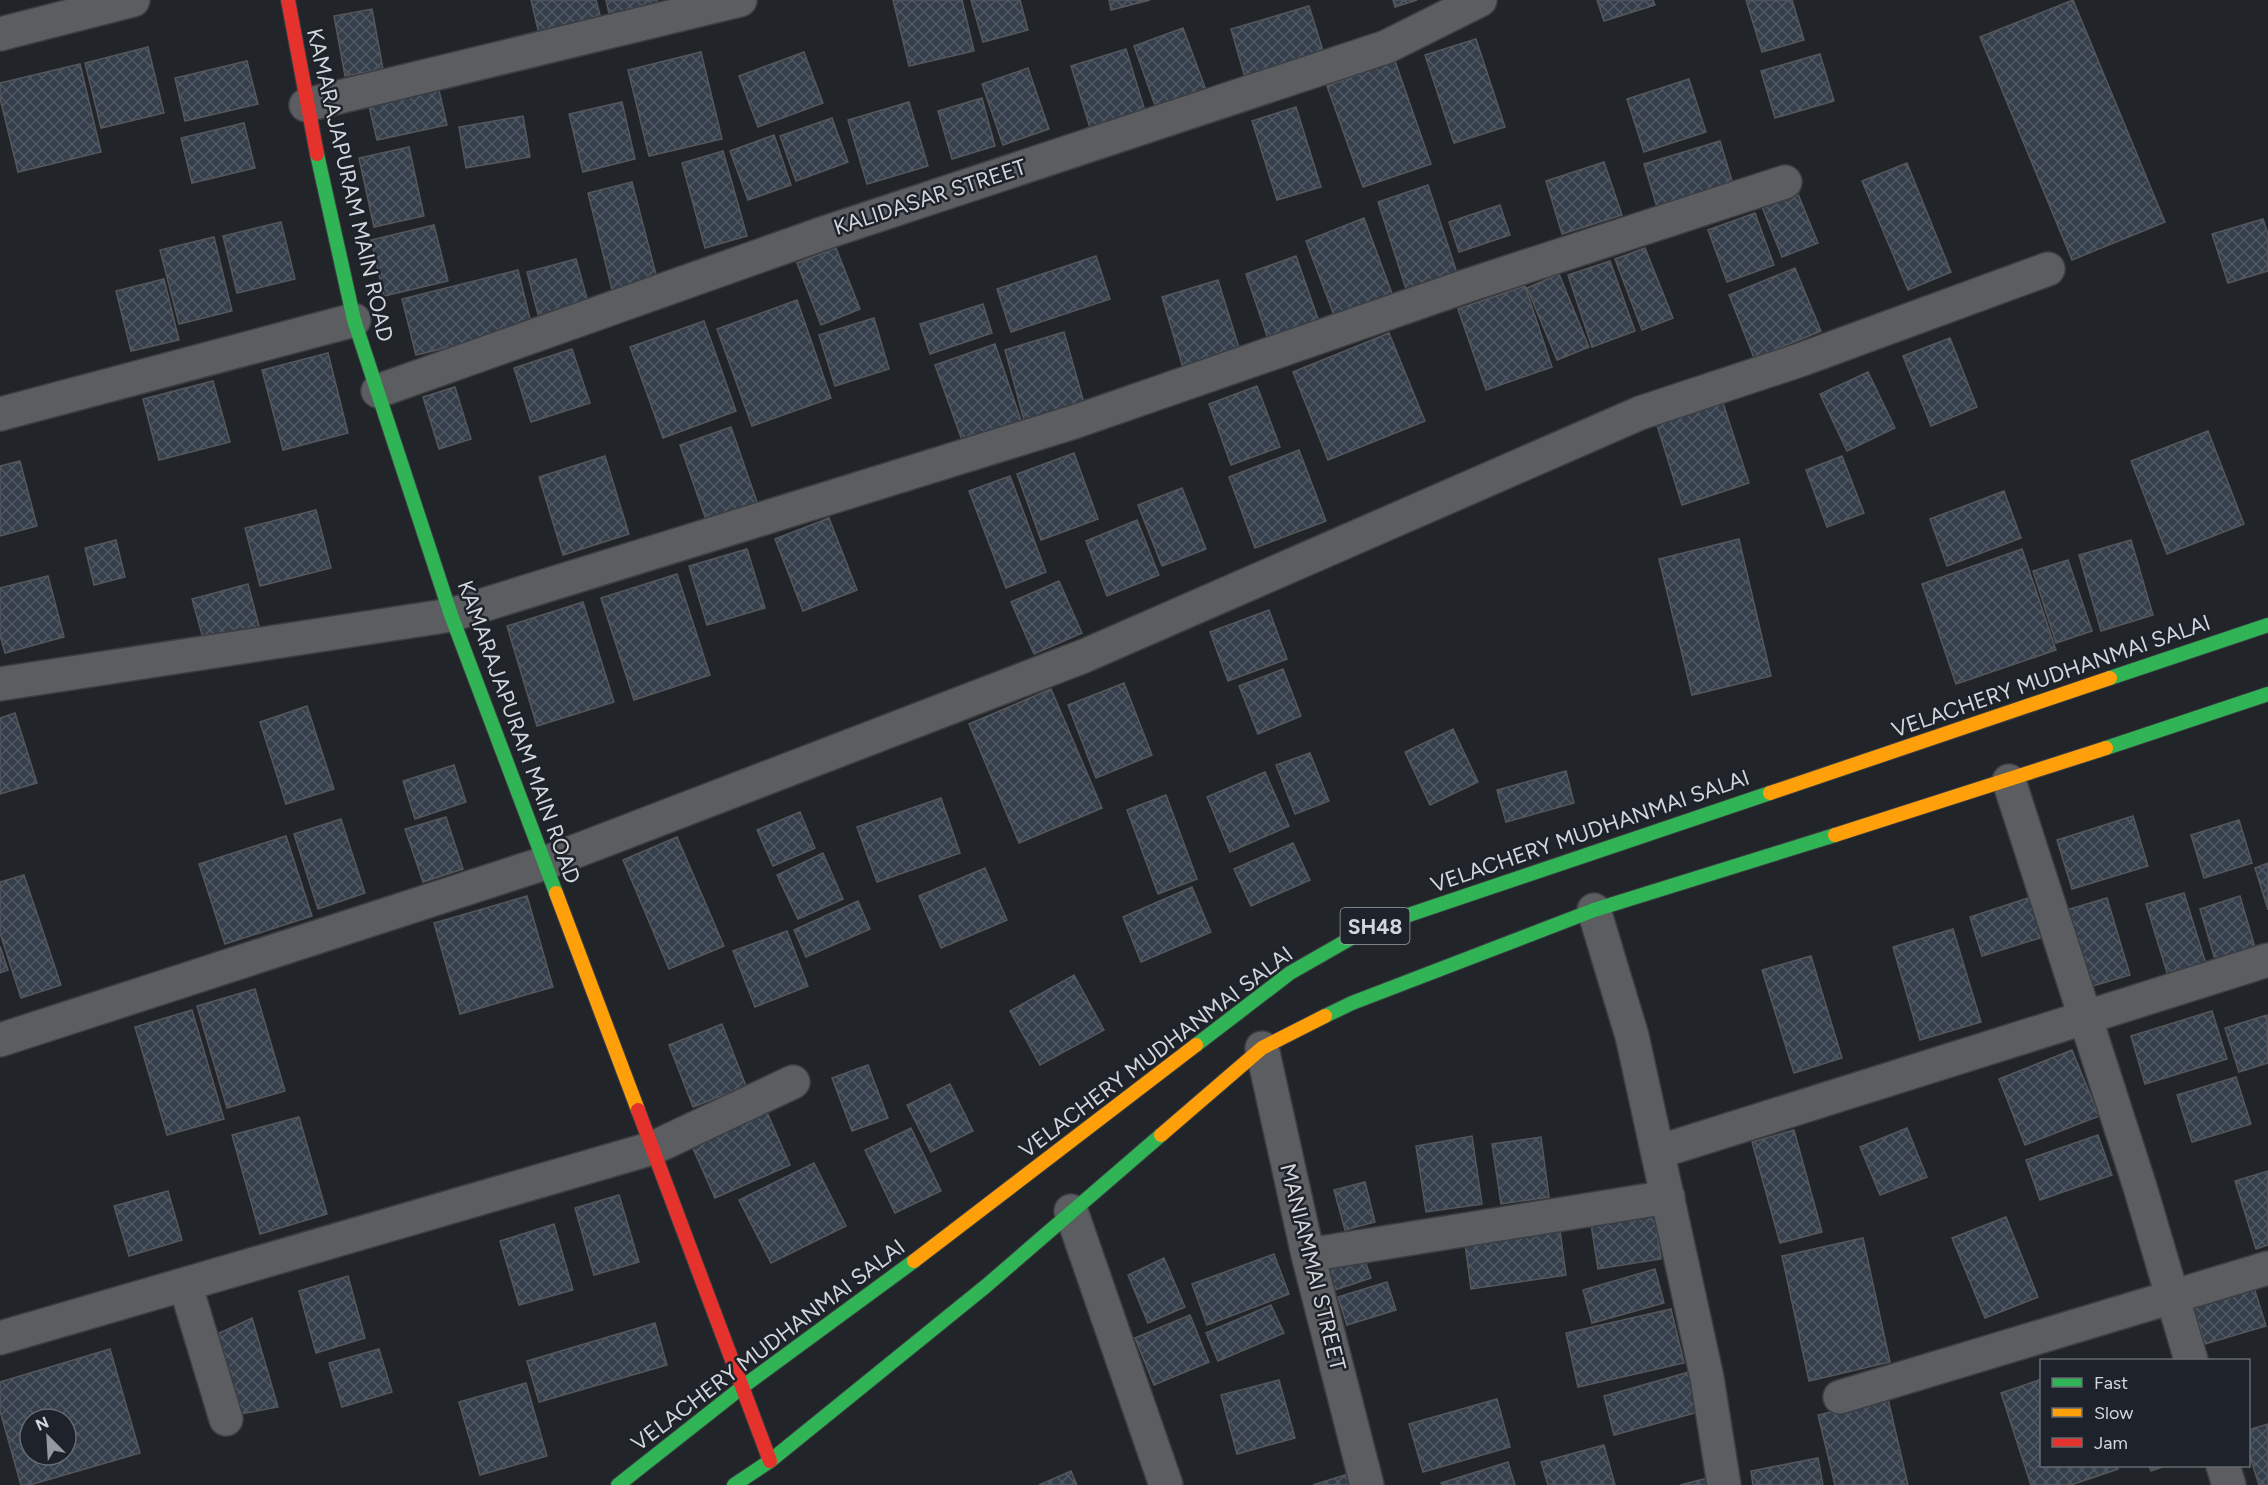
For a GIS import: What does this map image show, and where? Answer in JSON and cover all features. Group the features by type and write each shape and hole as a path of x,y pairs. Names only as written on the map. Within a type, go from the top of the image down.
{"main road":[{"name":"KAMARAJAPURAM MAIN ROAD","path":"288,0 306,105 354,320 451,615 770,1461"},
{"name":"VELACHERY MUDHANMAI SALAI","path":"618,1485 741,1388 957,1229 1290,973 1367,928 2268,625"},
{"path":"734,1485 770,1461 986,1286 1262,1048 1352,1003 1593,910 2009,781 2268,694"}],"street":[{"path":"0,33 133,0"},
{"path":"306,105 740,0"},
{"name":"KALIDASAR STREET","path":"378,391 824,232 1386,47 1480,0"},
{"path":"0,684 451,615 1074,422 1466,286 1785,182"},
{"path":"0,1040 545,863 1084,656 1640,413 1800,360 2048,269"},
{"path":"0,414 354,320"},
{"path":"2009,781 2191,1359"},
{"path":"1593,910 1632,1036 1707,1378 1724,1485"},
{"path":"1658,1152 2268,960"},
{"name":"MANIAMMAI STREET","path":"1262,1048 1308,1256 1368,1485"},
{"path":"0,1338 653,1148 793,1082"},
{"path":"1308,1256 1668,1197"},
{"path":"1071,1211 1166,1485"},
{"path":"1840,1397 2171,1296 2268,1269"},
{"path":"185,1284 226,1419"},
{"path":"2223,1467 2229,1485"}],"building":[{"path":"531,0 596,0 601,19 539,34"},
{"path":"606,0 657,0 659,7 610,18"},
{"path":"893,0 962,0 974,51 909,66"},
{"path":"971,0 1020,0 1028,30 983,42"},
{"path":"1109,0 1150,0 1111,10"},
{"path":"1393,0 1417,0 1395,7"},
{"path":"1597,0 1653,0 1655,5 1604,21"},
{"path":"1746,0 1792,0 1804,40 1762,52"},
{"path":"2073,0 2165,222 2072,260 1980,37"},
{"path":"1309,6 1325,57 1246,81 1231,29"},
{"path":"372,9 383,69 345,76 334,16"},
{"path":"1183,28 1206,90 1156,108 1134,46"},
{"path":"1476,39 1505,127 1454,143 1425,55"},
{"path":"148,47 164,113 101,128 85,63"},
{"path":"1126,49 1146,114 1091,131 1071,66"},
{"path":"701,52 722,139 649,156 628,70"},
{"path":"804,52 823,103 758,127 739,76"},
{"path":"1820,54 1834,101 1775,118 1761,71"},
{"path":"247,61 258,104 185,121 175,78"},
{"path":"1395,61 1431,164 1363,187 1327,86"},
{"path":"80,64 101,152 18,172 0,98 0,83"},
{"path":"1028,68 1049,129 1003,145 982,84"},
{"path":"1689,79 1706,132 1644,152 1627,99"},
{"path":"438,86 447,125 377,140 368,102"},
{"path":"982,98 995,146 952,159 938,111"},
{"path":"622,102 635,159 583,172 569,114"},
{"path":"909,102 928,166 867,184 848,120"},
{"path":"1296,107 1321,187 1277,200 1252,121"},
{"path":"523,116 530,157 466,168 459,127"},
{"path":"832,118 848,162 796,181 780,136"},
{"path":"244,123 255,168 192,183 181,138"},
{"path":"774,135 791,185 748,200 730,151"},
{"path":"1720,141 1735,191 1659,214 1644,164"},
{"path":"409,147 424,216 374,227 359,158"},
{"path":"723,151 747,236 705,248 682,163"},
{"path":"1604,162 1622,215 1562,234 1546,181"},
{"path":"1907,163 1951,272 1908,290 1862,181"},
{"path":"632,182 658,282 613,294 588,193"},
{"path":"1428,185 1457,273 1406,289 1378,202"},
{"path":"1798,194 1818,243 1782,257 1762,207"},
{"path":"1500,205 1510,235 1459,252 1449,222"},
{"path":"1755,213 1774,265 1727,282 1708,230"},
{"path":"1364,218 1393,296 1335,318 1306,241"},
{"path":"2263,219 2268,234 2268,271 2228,283 2212,234"},
{"path":"281,222 295,279 237,293 223,236"},
{"path":"434,225 448,281 384,296 371,240"},
{"path":"214,237 232,311 179,324 160,250"},
{"path":"836,248 860,309 821,325 797,263"},
{"path":"1645,248 1673,318 1642,330 1615,259"},
{"path":"1096,256 1110,299 1011,332 997,289"},
{"path":"1296,256 1321,327 1270,345 1246,274"},
{"path":"576,259 590,309 540,322 527,272"},
{"path":"1610,261 1635,331 1592,347 1568,275"},
{"path":"1795,268 1821,331 1754,358 1729,295"},
{"path":"518,270 532,327 416,355 402,299"},
{"path":"1559,274 1589,347 1557,360 1527,288"},
{"path":"164,279 179,340 131,351 116,291"},
{"path":"1218,280 1241,354 1184,371 1162,297"},
{"path":"1525,286 1552,367 1486,390 1458,309"},
{"path":"797,300 831,398 752,426 717,329"},
{"path":"983,304 992,333 930,354 920,324"},
{"path":"874,318 889,369 835,386 819,335"},
{"path":"704,321 736,411 663,438 630,347"},
{"path":"1064,332 1084,403 1024,420 1005,350"},
{"path":"1389,333 1425,421 1328,460 1293,372"},
{"path":"1950,338 1977,407 1931,426 1903,356"},
{"path":"995,344 1022,423 963,443 935,365"},
{"path":"572,349 590,403 531,422 514,368"},
{"path":"328,353 348,433 283,450 262,370"},
{"path":"1868,372 1895,428 1847,451 1820,394"},
{"path":"213,381 230,442 159,460 143,399"},
{"path":"1257,386 1280,447 1231,465 1209,404"},
{"path":"455,387 471,439 439,449 423,397"},
{"path":"1722,400 1749,483 1682,505 1656,422"},
{"path":"731,427 757,502 706,520 680,445"},
{"path":"2208,431 2244,524 2167,554 2131,461"},
{"path":"1299,450 1326,521 1255,548 1229,477"},
{"path":"1074,453 1098,519 1041,540 1017,474"},
{"path":"605,456 629,534 563,555 539,477"},
{"path":"1842,456 1864,513 1827,527 1806,470"},
{"path":"20,461 37,526 0,536 0,466"},
{"path":"1010,476 1046,572 1006,588 969,491"},
{"path":"1182,488 1206,549 1162,566 1138,505"},
{"path":"2004,491 2021,538 1947,566 1930,519"},
{"path":"316,510 331,568 260,586 245,528"},
{"path":"829,518 857,590 803,611 775,539"},
{"path":"1137,520 1159,575 1107,596 1086,541"},
{"path":"1739,539 1771,676 1692,695 1659,559"},
{"path":"116,540 125,577 94,585 85,548"},
{"path":"2131,540 2153,615 2101,631 2079,555"},
{"path":"747,549 765,608 707,625 689,566"},
{"path":"2022,549 2056,650 1956,684 1922,584"},
{"path":"2068,560 2092,631 2056,643 2033,571"},
{"path":"677,574 710,675 634,700 601,598"},
{"path":"48,576 64,637 5,653 0,635 0,588"},
{"path":"1059,581 1082,633 1034,654 1011,602"},
{"path":"248,584 260,630 205,645 192,599"},
{"path":"583,602 614,702 537,726 507,626"},
{"path":"1269,610 1287,659 1228,681 1210,632"},
{"path":"1283,669 1301,716 1258,734 1239,686"},
{"path":"1124,683 1152,755 1096,778 1068,705"},
{"path":"1051,689 1102,808 1019,843 969,724"},
{"path":"307,706 334,789 286,804 260,722"},
{"path":"15,713 37,783 0,794 0,718"},
{"path":"1453,729 1478,782 1430,805 1405,752"},
{"path":"1310,753 1329,801 1295,814 1276,765"},
{"path":"454,765 466,802 415,819 403,781"},
{"path":"1566,771 1574,803 1506,822 1497,790"},
{"path":"1265,772 1289,826 1230,852 1207,797"},
{"path":"1166,795 1197,879 1158,894 1127,810"},
{"path":"941,798 960,853 877,882 857,827"},
{"path":"800,812 815,848 773,866 757,830"},
{"path":"2133,816 2148,866 2072,889 2057,840"},
{"path":"446,817 463,869 423,882 405,829"},
{"path":"341,819 365,893 318,909 294,834"},
{"path":"2239,820 2252,863 2204,878 2191,835"},
{"path":"286,836 312,916 225,944 199,864"},
{"path":"677,837 724,946 669,969 623,860"},
{"path":"1293,843 1310,880 1251,906 1234,869"},
{"path":"823,853 843,899 798,919 777,875"},
{"path":"2268,863 2268,910 2255,868"},
{"path":"985,868 1007,920 941,948 919,896"},
{"path":"24,875 61,985 21,998 0,933 0,882"},
{"path":"1192,887 1211,932 1141,962 1123,917"},
{"path":"2184,893 2206,964 2168,976 2146,904"},
{"path":"527,896 553,987 460,1014 434,923"},
{"path":"2240,896 2256,951 2216,963 2200,909"},
{"path":"2031,897 2043,937 1982,956 1970,917"},
{"path":"2107,898 2130,975 2086,988 2063,911"},
{"path":"858,901 870,929 806,957 794,930"},
{"path":"1953,929 1981,1022 1920,1040 1893,947"},
{"path":"787,931 808,986 755,1007 733,951"},
{"path":"0,946 8,970 0,973"},
{"path":"1811,956 1842,1058 1794,1073 1762,970"},
{"path":"1074,975 1104,1030 1040,1065 1010,1011"},
{"path":"255,989 285,1091 227,1108 197,1006"},
{"path":"192,1010 224,1119 167,1135 135,1027"},
{"path":"2212,1011 2227,1059 2145,1084 2131,1036"},
{"path":"2267,1015 2268,1063 2239,1072 2225,1028"},
{"path":"722,1024 746,1086 693,1107 669,1045"},
{"path":"2072,1050 2099,1116 2025,1145 1999,1079"},
{"path":"868,1065 888,1118 852,1131 832,1078"},
{"path":"2236,1077 2251,1124 2192,1142 2177,1095"},
{"path":"950,1084 973,1131 931,1152 907,1105"},
{"path":"766,1110 790,1165 715,1198 691,1144"},
{"path":"299,1117 327,1214 260,1234 232,1135"},
{"path":"911,1128 941,1191 895,1213 865,1150"},
{"path":"1907,1128 1927,1177 1880,1195 1860,1147"},
{"path":"1794,1130 1822,1232 1780,1243 1752,1142"},
{"path":"2098,1135 2112,1175 2040,1200 2026,1160"},
{"path":"1472,1136 1482,1204 1426,1212 1416,1146"},
{"path":"1541,1137 1549,1197 1501,1204 1492,1144"},
{"path":"814,1163 846,1226 771,1263 739,1200"},
{"path":"2268,1171 2268,1245 2256,1249 2235,1181"},
{"path":"1365,1182 1375,1222 1345,1230 1334,1190"},
{"path":"168,1191 182,1240 129,1256 114,1206"},
{"path":"619,1195 639,1262 594,1275 575,1208"},
{"path":"1654,1213 1661,1259 1598,1269 1591,1224"},
{"path":"2006,1217 2038,1297 1985,1318 1952,1238"},
{"path":"1559,1223 1566,1275 1471,1289 1464,1236"},
{"path":"554,1224 573,1290 519,1305 500,1241"},
{"path":"1863,1238 1890,1362 1809,1381 1782,1256"},
{"path":"1362,1252 1371,1278 1323,1294 1314,1268"},
{"path":"1274,1254 1289,1294 1207,1325 1192,1284"},
{"path":"1164,1258 1185,1307 1148,1323 1128,1275"},
{"path":"1655,1269 1664,1303 1592,1323 1583,1290"},
{"path":"348,1276 365,1338 316,1353 299,1291"},
{"path":"1387,1282 1396,1310 1347,1325 1338,1297"},
{"path":"2253,1284 2266,1326 2205,1344 2192,1303"},
{"path":"1271,1305 1284,1333 1218,1361 1206,1333"},
{"path":"1671,1309 1684,1363 1578,1387 1566,1333"},
{"path":"1190,1315 1209,1362 1154,1385 1135,1338"},
{"path":"252,1318 278,1407 241,1414 213,1336"},
{"path":"655,1323 667,1365 539,1402 527,1361"},
{"path":"110,1349 140,1453 30,1485 21,1485 0,1411 0,1382"},
{"path":"379,1349 392,1392 342,1407 329,1363"},
{"path":"1696,1370 1706,1410 1614,1435 1604,1396"},
{"path":"1279,1380 1295,1438 1237,1454 1221,1395"},
{"path":"2040,1380 2040,1467 2117,1467 2118,1469 2071,1485 2031,1485 2001,1393"},
{"path":"526,1383 547,1456 480,1475 459,1402"},
{"path":"1497,1399 1510,1447 1423,1472 1409,1424"},
{"path":"1888,1399 1908,1485 1835,1485 1818,1415"},
{"path":"2268,1424 2268,1485 2259,1485 2250,1456 2250,1429"},
{"path":"1604,1445 1615,1485 1548,1485 1541,1462"},
{"path":"1818,1458 1823,1485 1753,1485 1751,1471"},
{"path":"1508,1462 1515,1485 1442,1485 1441,1483"},
{"path":"2149,1467 2162,1467 2151,1471"},
{"path":"1071,1471 1077,1485 1039,1485"},
{"path":"1348,1474 1351,1485 1313,1485"},
{"path":"1712,1477 1714,1485 1680,1485"}],"traffic: fast":[{"path":"317,154 354,320 451,615 556,893"},
{"path":"2110,678 2268,625"},
{"path":"2106,748 2268,694"},
{"path":"1196,1045 1290,973 1367,929 1770,793"},
{"path":"1325,1016 1352,1003 1594,910 1835,835"},
{"path":"734,1485 770,1461 986,1286 1161,1135"},
{"path":"618,1485 741,1388 914,1261"}],"traffic: slow":[{"path":"1770,793 2110,678"},
{"path":"1835,835 2106,748"},
{"path":"556,893 638,1110"},
{"path":"1161,1135 1262,1048 1325,1016"},
{"path":"914,1261 1196,1045"}],"traffic: jam":[{"path":"288,0 317,154"},
{"path":"638,1110 770,1461"}]}
